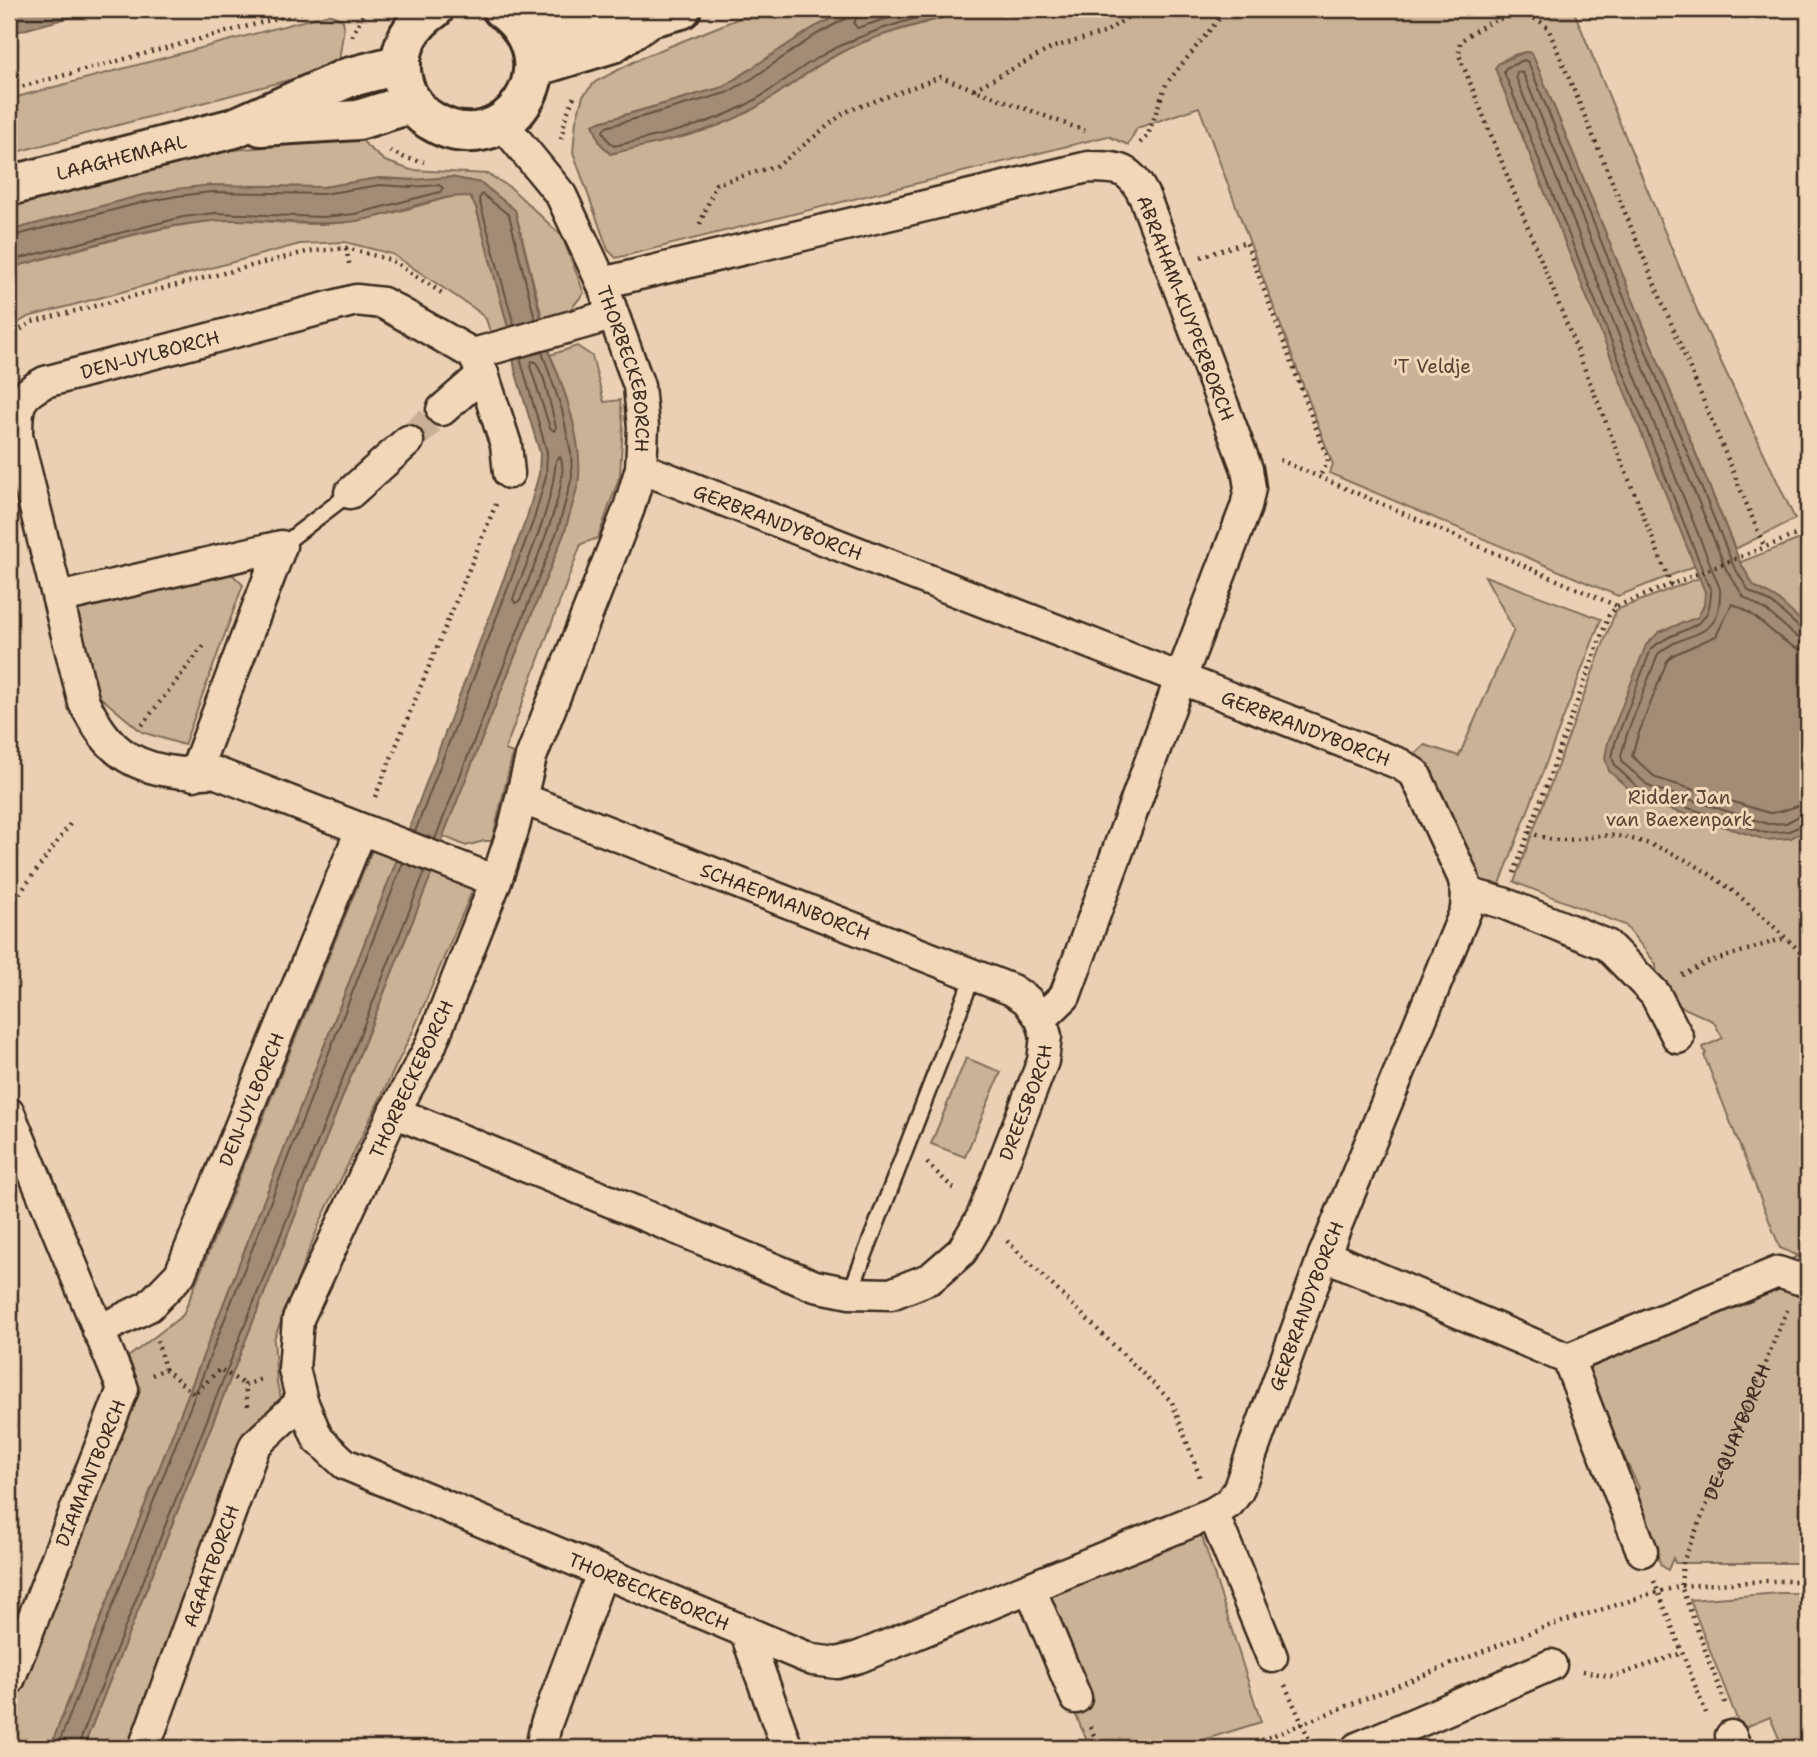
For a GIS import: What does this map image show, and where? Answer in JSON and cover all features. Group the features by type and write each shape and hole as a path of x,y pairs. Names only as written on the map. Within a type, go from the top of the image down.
{"main road":[{"path":"434,9 423,16 411,30 404,46 401,64 406,91 412,103 437,125 453,131 470,132 486,130 515,113 532,84 534,55 513,20 603,11 666,13"},
{"path":"534,67 612,43 666,13"},
{"name":"LAAGHEMAAL","path":"9,186 234,128 347,78 401,64"},
{"name":"LAAGHEMAAL","path":"234,128 358,120 412,103"}],"street":[{"name":"THORBECKEBORCH","path":"502,123 561,195 602,283 639,386 643,428 641,468 629,508 531,757 496,881 430,1047 394,1112 298,1319 294,1369 302,1401 318,1439 345,1464 813,1660 837,1663 868,1653 1213,1513"},
{"path":"602,283 1088,167 1116,167"},
{"name":"ABRAHAM-KUYPERBORCH","path":"1116,167 1136,179 1247,469 1250,488 1246,507 1180,680"},
{"name":"DEN-UYLBORCH","path":"485,358 383,303 356,300 46,382 27,391 17,407 17,436 84,703 99,729 121,753 157,769 194,775 214,772 496,881"},
{"path":"442,410 485,358 563,329 612,315"},
{"path":"485,358 506,445 509,473"},
{"path":"350,493 408,441"},
{"name":"GERBRANDYBORCH","path":"641,468 1400,764 1415,774 1463,877 1467,893 1466,910 1324,1255 1238,1491 1228,1503 1213,1513"},
{"path":"58,598 281,546"},
{"path":"194,775 281,546"},
{"name":"DREESBORCH","path":"394,1112 815,1286 850,1293 891,1294 931,1278 962,1251 982,1217 1043,1061 1046,1036 1041,1018 1065,996 1180,680"},
{"name":"SCHAEPMANBORCH","path":"521,798 1012,990 1027,1000 1041,1018"},
{"name":"DEN-UYLBORCH","path":"98,1331 149,1306 180,1274 361,830"},
{"path":"1467,893 1503,903 1607,945 1655,994 1678,1038"},
{"name":"DIAMANTBORCH","path":"9,1113 123,1390 9,1680"},
{"path":"1324,1255 1568,1359 1643,1551"},
{"path":"1568,1359 1778,1272 1799,1279"},
{"name":"AGAATBORCH","path":"145,1748 255,1445 302,1401"},
{"path":"1213,1513 1272,1657"},
{"path":"541,1748 546,1724 602,1573"},
{"path":"1030,1588 1076,1698"},
{"name":"THORBECKEBORCH","path":"745,1631 787,1748"},
{"path":"1357,1748 1551,1665"}],"lane":[{"path":"281,546 350,493"},
{"path":"850,1293 974,976"}],"path":[{"path":"9,90 312,9"},
{"path":"974,89 1054,47 1104,33 1140,9"},
{"path":"684,264 716,184 779,165 845,112 941,77 1095,135 1116,167 1148,135 1166,84 1227,9"},
{"path":"1671,585 1459,55 1460,42 1472,31 1489,23 1521,15 1539,19 1548,28 1764,546"},
{"path":"561,195 562,131 567,112 582,80 585,52"},
{"path":"1171,267 1246,242 1328,460 1319,478"},
{"path":"1236,440 1617,606"},
{"path":"361,830 509,473"},
{"path":"1503,903 1609,615 1617,606 1808,530"},
{"path":"121,753 214,633"},
{"path":"9,902 15,900 70,824"},
{"path":"1529,832 1560,840 1598,834 1625,838 1674,855 1709,873 1739,894 1808,959"},
{"path":"1655,994 1687,971 1786,938"},
{"path":"908,1144 1172,1402 1213,1513"},
{"name":"DE-QUAYBORCH","path":"1733,1742 1729,1715 1681,1586 1683,1562 1799,1279"},
{"path":"149,1306 164,1368 194,1394 220,1368 245,1385"},
{"path":"123,1390 164,1368"},
{"path":"1658,1592 1710,1724 1733,1742"},
{"path":"1551,1665 1613,1677 1682,1653"},
{"path":"1272,1657 1313,1748"}],"green space":[{"name":"'T Veldje","path":"762,9 850,9 813,28 723,87 593,124 600,143 610,154 708,129 776,95 849,48 878,36 974,9 1573,9 1699,315 1795,519 1735,549 1532,53 1512,56 1495,68 1695,566 1618,596 1329,473 1333,465 1199,107 1137,128 1128,145 1108,136 616,258 608,250 573,152 576,121 583,96 595,82 643,57"},
{"path":"329,14 343,20 338,67 9,154 9,99"},
{"path":"355,131 367,146 385,161 411,170 488,174 511,188 562,236 584,293 565,316 543,321 515,210 481,183 379,178 323,187 176,189 139,196 9,231 9,207 215,152 275,146"},
{"path":"457,195 470,197 476,207 509,331 491,334 486,319 475,309 392,254 345,242 300,244 28,317 9,328 9,268 134,235 185,225 224,220 339,223 390,214"},
{"path":"577,346 592,356 604,402 620,400 623,424 620,475 598,538 581,544 505,750 513,753 492,841 466,846 443,836 565,531 579,478 558,373 550,355"},
{"name":"Ridder Jan van Baexenpark","path":"1808,536 1808,1563 1675,1563 1673,1558 1668,1570 1661,1565 1634,1496 1639,1488 1611,1429 1606,1427 1573,1349 1799,1256 1780,1248 1704,1055 1706,1054 1703,1047 1723,1038 1713,1021 1671,1002 1657,983 1656,964 1625,925 1514,882 1616,610"},
{"path":"218,560 243,585 184,745 142,732 87,686 58,598"},
{"path":"1485,576 1601,619 1500,884 1463,878 1412,757 1425,745 1459,756 1514,630"},
{"path":"374,845 400,852 50,1748 9,1748 9,1715 100,1493 136,1396 136,1376 128,1357 183,1315"},
{"path":"435,865 473,889 413,1031 321,1220 274,1339 277,1384 286,1415 242,1462 126,1748 83,1748"},
{"path":"966,1058 1001,1072 965,1157 931,1144"},
{"path":"1198,1524 1261,1722 1177,1748 1090,1748 1021,1587"},
{"path":"1808,1593 1808,1748 1783,1748 1770,1717 1741,1729 1690,1600"}],"water":[{"path":"9,9 100,9 9,34"},
{"path":"850,9 974,9 852,47 761,104 715,127 610,154 600,143 593,124 723,87 813,28"},
{"path":"1525,52 1532,53 1740,562 1754,586 1776,598 1808,627 1808,829 1791,838 1766,840 1641,800 1609,771 1605,758 1608,742 1646,645 1659,632 1698,617 1704,605 1705,592 1495,68 1499,63"},
{"path":"451,177 481,183 515,210 550,355 567,399 575,431 579,463 577,491 565,531 443,836 435,865 83,1748 50,1748 400,852 527,517 539,474 540,453 515,370 509,331 476,207 470,197 445,198 369,219 338,223 230,220 186,224 109,240 9,268 9,231 139,196 176,189 211,185 323,187 379,178 411,180"}],"tunnel":[{"path":"408,441 442,410"}]}
